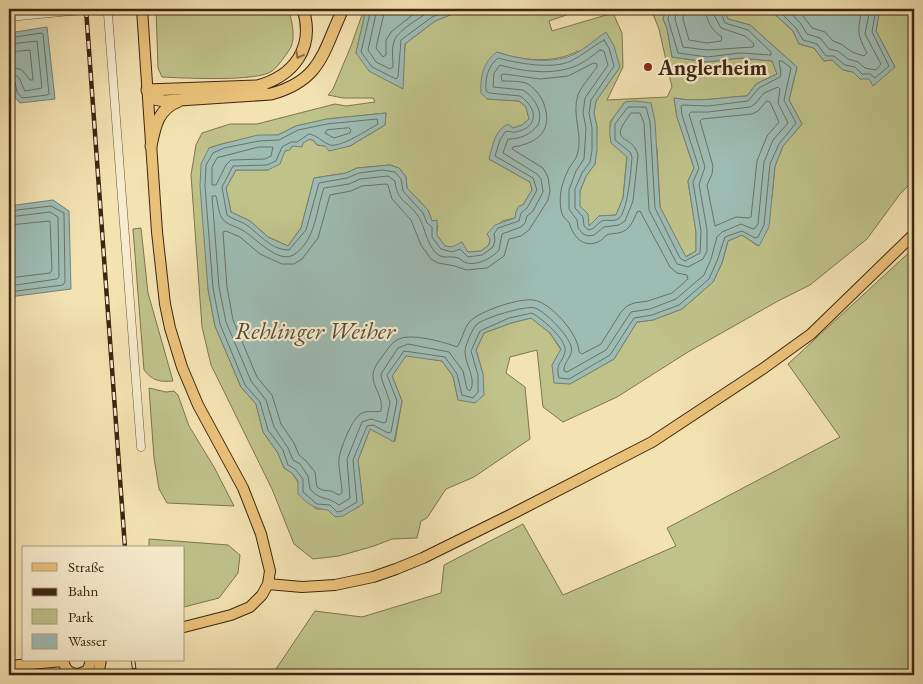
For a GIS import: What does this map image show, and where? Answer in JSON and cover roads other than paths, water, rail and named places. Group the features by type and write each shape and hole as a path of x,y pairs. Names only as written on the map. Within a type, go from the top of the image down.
{"highway":[{"path":"146,90 256,86 270,82 283,75 293,66 301,54 306,41 307,25 303,9"},
{"path":"146,90 154,99 164,100 271,94 287,90 300,83 318,65 343,9"},
{"path":"152,146 161,114 169,105 183,100"}],"main road":[{"path":"142,9 157,232 165,304 170,328 182,367 198,405 243,488 261,534 270,571 268,584 262,595 250,607 241,612 185,627"},
{"path":"268,584 302,587 335,585 372,577 396,569 423,558 652,442 811,334 914,234"},
{"path":"9,666 45,662"},
{"path":"64,662 66,669 70,672 85,674 91,662"},
{"path":"98,675 101,662"}],"street":[{"path":"105,9 108,14 141,446"},
{"path":"9,17 81,10"}],"water":[{"path":"366,9 465,9 435,21 405,44 403,89 369,71 356,53"},
{"name":"Rehlinger Weiher","path":"666,9 724,9 728,19 750,25 797,67 789,100 802,124 783,146 775,166 769,227 759,246 742,235 728,241 722,263 713,282 682,309 653,320 637,322 614,359 570,384 554,383 552,365 561,349 550,333 531,318 484,333 476,350 483,374 484,395 475,403 458,400 453,376 442,361 406,356 392,376 402,401 394,442 370,429 358,460 363,504 343,516 335,517 328,510 308,503 298,494 298,481 292,473 284,468 278,453 263,432 256,404 241,387 215,326 208,289 200,186 201,164 209,148 258,135 278,135 296,126 327,119 386,113 385,125 350,146 329,151 325,146 317,145 310,139 303,143 302,147 292,146 290,150 285,151 280,164 268,170 236,170 226,188 231,212 250,221 268,237 288,246 301,228 314,178 346,173 357,168 390,165 399,168 406,177 407,188 428,210 432,221 437,220 437,235 445,246 452,247 462,242 468,252 481,251 489,245 490,239 487,234 495,225 515,218 519,206 523,205 532,190 530,182 489,159 497,134 503,127 508,124 513,128 522,125 529,119 526,107 519,101 487,99 481,93 483,70 488,60 497,52 532,60 559,59 572,55 606,32 614,46 620,67 596,101 594,113 597,127 595,164 586,176 580,191 580,206 588,214 589,226 599,216 616,215 623,198 627,157 611,143 610,130 612,121 625,102 651,103 655,121 660,207 686,257 696,251 696,232 688,181 694,168 677,117 674,98 701,100 747,96 756,84 777,74 772,61 741,58 707,62 672,57 667,28 663,19"},
{"path":"769,9 880,9 876,31 895,67 873,86 869,79 860,79 853,72 843,70 832,60 824,61 814,48 799,44 793,31"},
{"path":"47,27 55,99 20,103 12,94 9,66 9,33"},
{"path":"53,200 69,211 71,289 9,297 9,206"}],"railway":[{"path":"86,9 125,546"},
{"path":"133,662 135,675"}],"place":[{"name":"Anglerheim","path":"648,67"}]}
